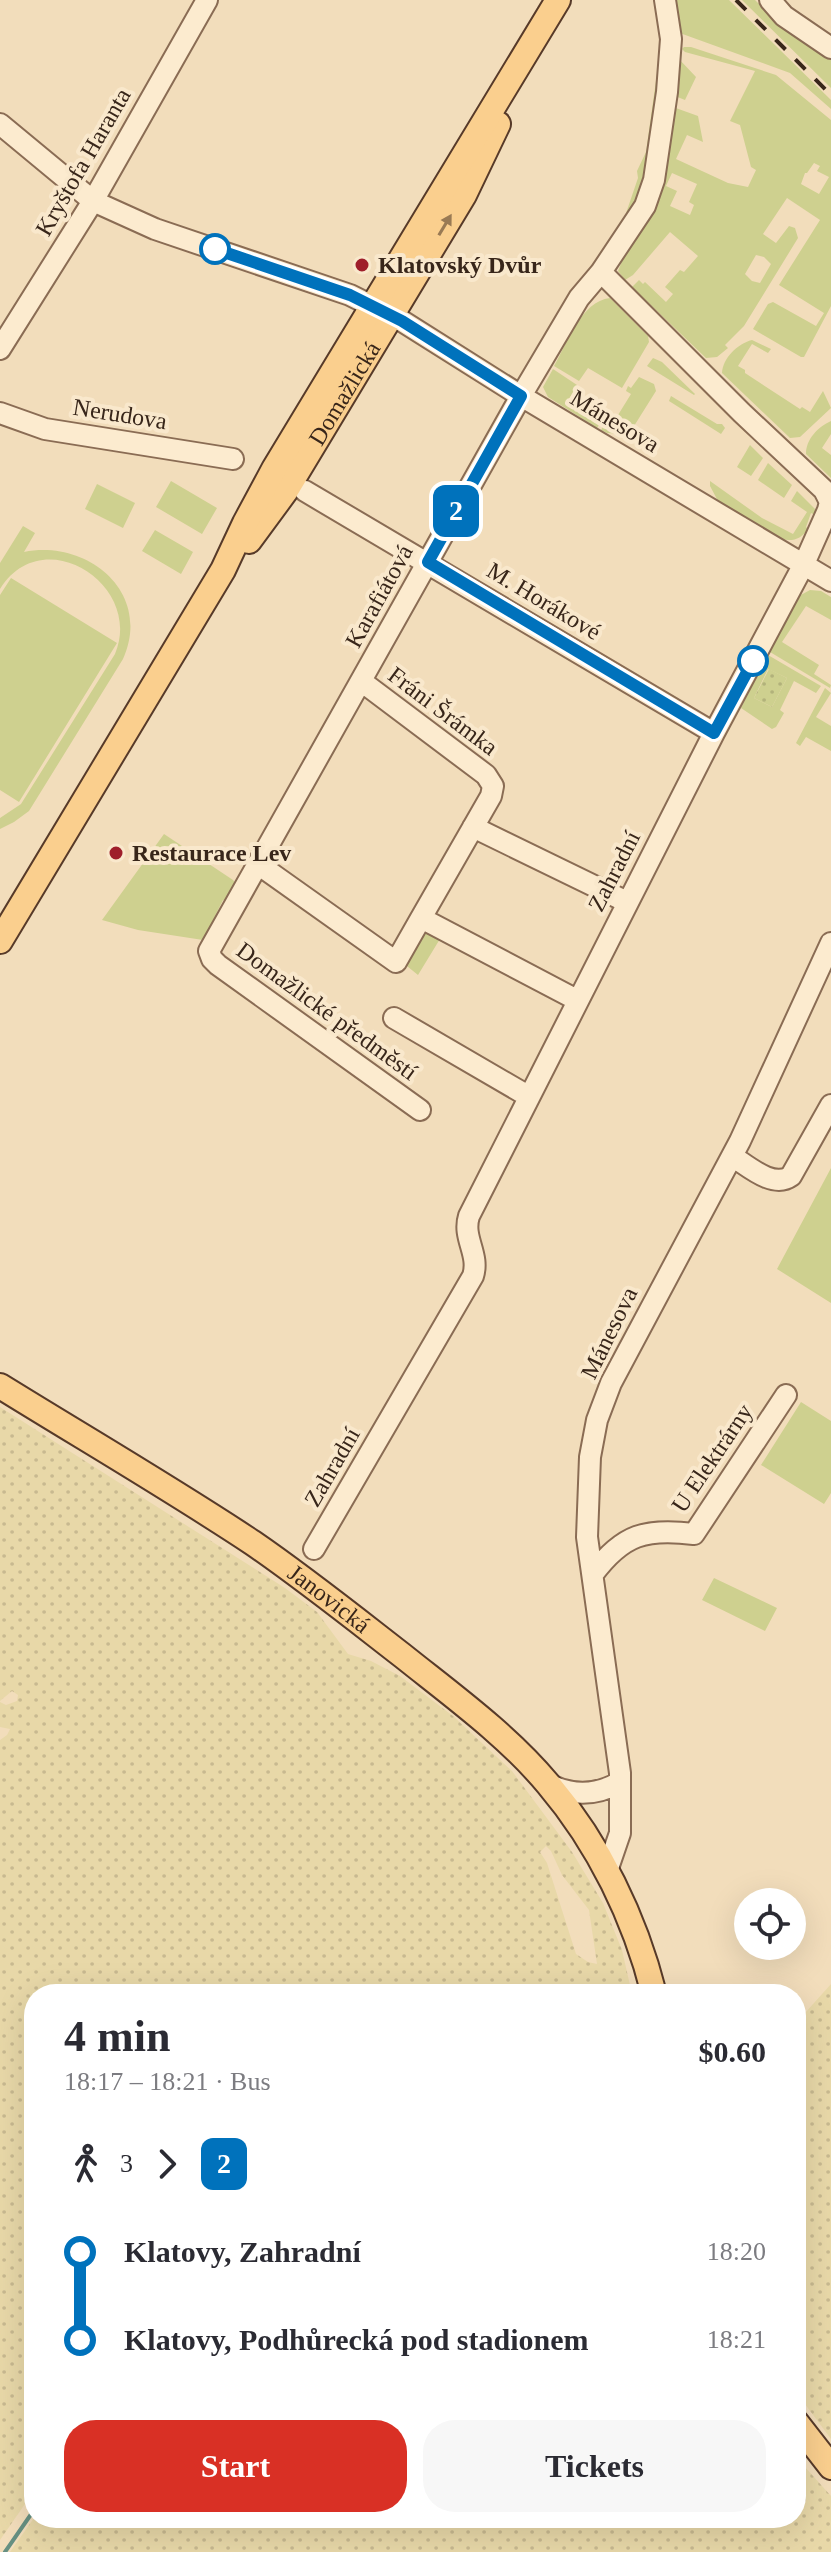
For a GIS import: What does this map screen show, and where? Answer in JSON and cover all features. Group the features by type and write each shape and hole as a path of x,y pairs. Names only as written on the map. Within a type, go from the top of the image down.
{"main road":[{"name":"Domažlická","path":"381,311 558,0"},
{"name":"Domažlická","path":"0,941 223,570 274,469 464,195 491,136 571,0"},
{"name":"Janovická","path":"0,1386 256,1545 474,1713 548,1784 580,1825 607,1871 635,1933 651,1984"},
{"path":"806,2435 831,2467"}],"street":[{"name":"Kryštofa Haranta","path":"0,349 93,201 207,0"},
{"name":"Karafiátová","path":"209,951 521,396 579,298 601,272 645,206 654,180 667,92 671,39 665,0"},
{"path":"770,0 784,16 831,48"},
{"name":"Mánesova","path":"0,124 93,201 155,229 350,295 831,581"},
{"name":"Zahradní","path":"314,1549 473,1276 476,1258 466,1231 467,1221 627,902 804,564 828,510 828,495 601,272"},
{"name":"Nerudova","path":"0,413 45,429 233,459"},
{"name":"M. Horákové","path":"305,491 714,733"},
{"name":"Fráni Šrámka","path":"361,681 491,780 491,796 473,827"},
{"path":"258,864 402,967 421,918 473,827 627,902"},
{"path":"421,918 577,1000"},
{"name":"Mánesova","path":"607,1871 620,1833 620,1782 587,1537 587,1498 597,1420 629,1347 732,1156 831,943"},
{"name":"Domažlické předměstí","path":"209,951 218,965 420,1110"},
{"path":"394,1018 528,1096"},
{"path":"732,1156 773,1180 785,1180 791,1176 831,1105"},
{"name":"U Elektrárny","path":"593,1574 608,1554 640,1534 657,1531 694,1534 786,1395"},
{"path":"548,1784 566,1791 586,1793 604,1790 620,1782"}],"shaded area":[{"path":"0,1407 285,1588 317,1612 348,1654 371,1661 400,1676 453,1716 512,1771 572,1852 603,1903 622,1950 630,1984 24,1984 24,2505 0,2540 0,1740 10,1729 0,1727 0,1702 6,1705 17,1701 18,1695 12,1691 0,1701","holes":["546,1846 562,1875 589,1910 597,1964 576,1954 547,1863 540,1852"]},
{"path":"831,1984 831,2439 806,2405 806,2012"},
{"path":"806,2468 831,2496 831,2552 10,2552 27,2528 806,2528"}],"green space":[{"path":"668,0 729,0 831,100 831,109 790,73 677,32"},
{"path":"742,0 755,0 781,25 831,59 831,88"},
{"path":"661,45 666,45 643,196 623,222 638,178 637,171 646,152"},
{"path":"691,47 776,75 831,120 831,306 804,357 753,329 768,304 773,302 816,326 824,313 779,285 820,220 787,198 763,234 776,243 789,226 795,228 798,238 744,326 717,357 706,358 632,287 639,280 643,284 645,282 666,302 673,294 665,287 698,256 670,232 633,275 625,280 618,271 624,256 621,253 673,107 698,116 703,142 687,135 676,159 728,183 748,187 756,170 751,167 740,125 730,121 755,71 682,49","holes":["814,163 820,166 817,171 829,177 819,194 801,184","672,173 697,184 689,202 694,205 690,215 670,206 677,191 666,186","756,255 764,257 771,264 760,283 752,281 745,274"]},
{"path":"678,58 696,77 685,100 675,96"},
{"path":"610,298 648,336 649,342 622,388 588,368 579,381 554,366 583,315 600,301"},
{"path":"752,340 771,349 768,353 752,344 738,366 745,373 800,409 802,407 810,412 823,391 831,408 800,437 790,438 722,373 732,352"},
{"path":"653,358 662,362 695,394 647,366"},
{"path":"553,369 577,385 569,399 602,420 597,428 548,397 543,387"},
{"path":"639,377 654,384 656,391 629,434 601,430 604,424 610,428 631,394 626,391 628,386 631,388"},
{"path":"671,396 717,424 722,424 725,428 721,434 669,401"},
{"path":"831,421 831,434 822,448 831,455 831,478 806,454 814,434"},
{"path":"750,445 763,458 751,476 737,467"},
{"path":"768,463 792,485 784,498 758,480"},
{"path":"171,481 217,508 202,534 156,507"},
{"path":"710,481 762,518 793,534 807,512 791,501 797,491 817,511 815,515 811,513 808,529 803,535 793,540 781,539 718,501"},
{"path":"97,484 135,503 123,528 85,509"},
{"path":"23,526 35,533 24,552 48,550 70,554 91,562 108,576 121,592 129,612 130,635 123,659 29,811 0,829 0,818 21,804 115,654 120,629 115,605 103,585 84,570 63,561 40,560 18,569 0,589 0,563"},
{"path":"155,530 193,552 181,574 142,551"},
{"path":"11,578 117,643 19,802 0,790 0,595"},
{"path":"810,590 821,591 831,597 831,620 806,606 782,642 819,665 814,674 831,685 830,688 770,652 799,596"},
{"path":"768,655 821,686 816,693 794,681 780,710 784,713 772,729 741,708 760,670 764,672 767,666 764,663","holes":["768,669 787,678 772,707 754,698"]},
{"path":"769,669 787,678 772,707 754,698"},
{"path":"825,688 831,693 816,717 831,726 831,751 806,737 800,746 796,743"},
{"path":"164,834 237,885 227,902 223,900 214,918 217,920 203,940 138,930 102,920"},
{"path":"423,928 443,934 418,975 402,962"},
{"path":"831,1168 831,1303 777,1269"},
{"path":"801,1402 831,1421 831,1493 824,1504 761,1465"},
{"path":"714,1578 777,1608 765,1631 702,1600"}],"waterway":[{"path":"5,2552 24,2524"}],"railway":[{"path":"736,0 831,95"}],"bus line":[{"name":"2","path":"215,249 350,295 402,321 521,396 428,562 714,733 753,661"}],"place":[{"name":"Klatovský Dvůr","path":"362,265"},
{"name":"Restaurace Lev","path":"116,853"}]}
